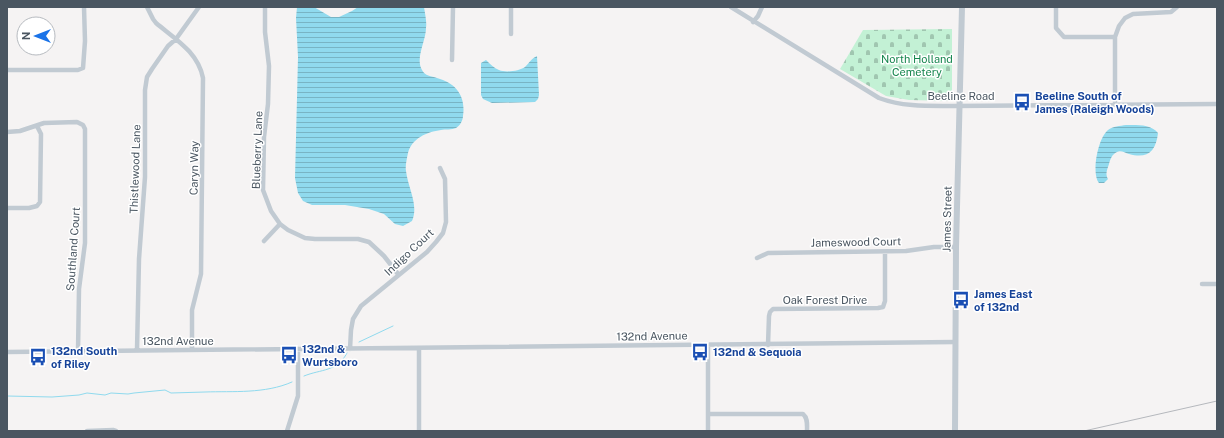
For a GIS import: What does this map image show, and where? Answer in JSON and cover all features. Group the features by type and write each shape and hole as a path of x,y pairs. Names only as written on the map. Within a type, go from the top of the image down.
{"street":[{"path":"7,70 78,70 83,68 85,41 84,7"},
{"name":"Caryn Way","path":"147,7 152,19 187,48 199,63 203,78 202,274 192,310 192,350"},
{"name":"Thistlewood Lane","path":"137,350 139,259 145,177 145,90 147,77 168,46 176,38 199,7"},
{"name":"Blueberry Lane","path":"265,7 265,32 269,66 268,104 264,142 263,190 271,211 280,224 288,230 305,238 358,238 369,242 384,256 398,274"},
{"path":"452,60 453,7"},
{"path":"511,7 511,34"},
{"name":"Beeline Road","path":"731,7 753,22 879,98 889,101 911,105 1217,104"},
{"path":"753,22 758,16 762,7"},
{"name":"James Street","path":"955,431 956,247 962,7"},
{"path":"1056,7 1056,28 1064,36 1115,37"},
{"path":"1115,104 1115,37 1119,26 1128,16 1133,14 1172,12 1177,7"},
{"name":"Southland Court","path":"38,126 44,123 77,122 83,125 85,129 85,243 79,289 78,352"},
{"path":"7,132 38,126 41,134 40,202 37,206 29,208 7,208"},
{"name":"Indigo Court","path":"350,349 350,336 353,319 361,306 385,287 398,274 427,252 443,233 446,222 445,179 440,168"},
{"path":"264,241 280,224"},
{"name":"Jameswood Court","path":"757,258 768,252 885,252 934,247 956,247"},
{"name":"Oak Forest Drive","path":"768,345 769,316 773,309 883,307 885,301 885,252"},
{"path":"1202,284 1217,284"},
{"name":"132nd Avenue","path":"7,352 955,342"},
{"path":"708,345 708,431"},
{"path":"419,348 419,431"},
{"path":"287,431 298,396 298,349"},
{"path":"708,414 798,413 806,416 807,431"},
{"path":"87,431 116,431"}],"green space":[{"name":"North Holland Cemetery","path":"952,29 952,99 950,101 909,100 886,96 840,69 863,30"}],"water":[{"path":"297,7 314,7 331,17 339,17 358,7 424,7 426,33 420,55 420,65 425,74 450,83 458,91 463,102 464,109 462,121 456,128 425,134 413,143 410,148 407,157 406,169 414,203 414,215 412,221 403,226 395,224 384,214 369,209 345,205 312,205 303,201 298,193 295,178 298,57 296,18"},
{"path":"537,56 539,95 535,102 492,103 483,99 481,95 481,63 486,60 499,70 512,71 525,67"},
{"path":"1117,126 1144,126 1155,130 1158,133 1155,145 1150,152 1141,156 1120,151 1115,153 1107,170 1108,179 1104,183 1099,183 1096,172 1096,164 1101,140 1108,130"}],"waterway":[{"path":"359,342 393,326"},
{"path":"304,376 333,367 338,364 347,353"},
{"path":"7,396 52,397 87,393 105,395 111,393 128,394 165,390 171,393 249,391 282,386 292,382"}],"railway":[{"path":"1084,431 1217,401"}],"place":[{"name":"Beeline South of James (Raleigh Woods)","path":"1022,102"},
{"name":"James East of 132nd","path":"961,300"},
{"name":"132nd & Sequoia","path":"700,352"},
{"name":"132nd & Wurtsboro","path":"289,355"},
{"name":"132nd South of Riley","path":"38,357"}]}
